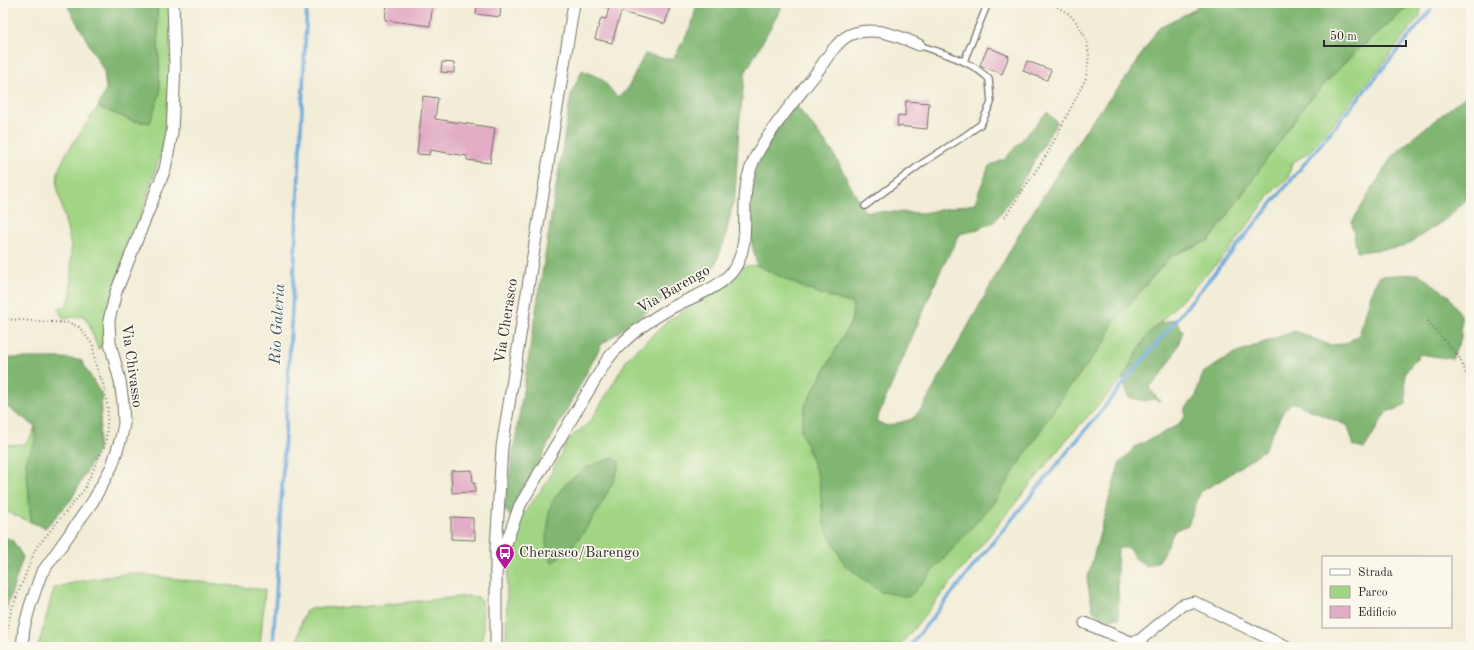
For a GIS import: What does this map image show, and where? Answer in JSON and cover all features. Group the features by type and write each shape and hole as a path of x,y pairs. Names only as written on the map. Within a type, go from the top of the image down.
{"street":[{"name":"Via Chivasso","path":"22,647 24,628 41,574 93,501 112,466 121,438 124,424 123,403 120,380 110,342 109,320 116,292 165,169 172,133 175,66 173,3"},
{"name":"Via Cherasco","path":"496,647 496,549 502,448 574,3"},
{"name":"Via Barengo","path":"496,570 520,505 607,360 619,345 642,326 672,308 708,291 733,270 738,261 743,245 747,180 755,157 768,135 816,74 832,50 846,37 854,33 865,31 892,34 919,45"},
{"path":"1085,623 1131,642 1140,640 1182,606 1194,602 1286,647"}],"lane":[{"path":"964,61 988,3"},
{"path":"865,206 921,164 966,136 981,124 991,103 989,80 981,71 964,61 919,45"}],"path":[{"path":"1005,217 1049,150 1086,78 1089,56 1087,41 1078,24 1069,14 1051,3"},
{"path":"3,319 70,323 79,327 93,345 95,364 104,387 108,409 106,442 99,459 84,490 36,548 11,611 4,647"},
{"path":"1428,321 1459,357 1467,376 1471,379"}],"green space":[{"path":"66,3 157,3 160,93 150,123 133,121 98,107 106,89 104,71"},
{"path":"157,3 170,3 171,102 166,137 133,240 106,315 103,346 98,349 89,324 84,316 63,318 58,309 66,306 71,295 71,246 57,186 58,171 67,152 98,107 133,121 160,93"},
{"path":"697,3 784,3 745,73 739,126 735,194 724,242 714,268 677,290 602,344 546,448 513,519 504,509 571,95 582,70 602,79 617,97 627,90 645,54 673,60 692,24"},
{"path":"1198,3 1412,3 1348,59 1305,105 1210,240 1171,256 1112,324 1106,341 1066,391 993,504 909,597 881,592 845,565 824,525 819,479 801,430 805,406 852,320 853,304 806,289 757,265 749,231 754,174 767,143 796,105 832,151 864,211 922,213 974,204 989,166 1005,159 1047,112 1057,122 1017,190 994,222 973,231 960,234 940,272 876,421 887,426 912,419 923,407 1022,229 1092,120 1127,77 1159,27 1196,9"},
{"path":"1411,4 1421,8 1420,16 1381,66 1310,151 1292,163 1288,178 1274,190 1226,254 1146,337 1123,378 1068,438 899,647 506,647 507,581 515,525 547,482 569,439 591,421 628,358 669,320 718,289 738,267 757,265 806,289 853,304 852,320 805,406 801,430 819,479 824,525 1066,391 1106,341 1112,324 1171,256 1210,240 1305,105 1348,59"},
{"path":"1471,92 1471,195 1446,219 1404,247 1357,252 1352,222 1391,158 1415,136"},
{"path":"1419,274 1448,295 1461,315 1461,338 1452,359 1420,354 1405,373 1406,404 1399,409 1387,411 1364,449 1354,446 1348,426 1292,402 1283,412 1264,450 1223,479 1201,491 1188,525 1175,530 1159,561 1147,566 1135,558 1129,548 1118,548 1117,568 1119,618 1106,619 1093,611 1087,580 1119,464 1135,447 1178,425 1185,416 1185,408 1196,396 1203,373 1235,353 1295,331 1329,345 1345,344 1359,335 1374,285 1380,276"},
{"path":"1175,319 1183,331 1180,340 1166,368 1149,388 1160,401 1152,399 1144,401 1128,397 1123,378 1146,337 1158,324"},
{"path":"3,356 8,358 63,358 81,360 102,396 98,450 71,500 45,528 31,522 26,460 35,442 35,426 3,404"},
{"path":"35,426 36,442 26,460 31,522 3,510 3,443 11,445 25,444 32,435"},
{"path":"614,458 620,463 613,482 596,514 578,540 552,563 547,550 546,536 549,510 557,494 568,482 582,471 600,462"},
{"path":"3,536 13,541 23,557 6,610 3,630"},
{"path":"129,573 265,590 260,647 38,647 54,588 77,582"},
{"path":"469,596 478,597 483,606 482,615 484,628 481,647 296,647 305,612 312,608 360,607"}],"building":[{"path":"387,3 433,3 430,26 385,20"},
{"path":"477,3 501,3 500,17 476,14"},
{"path":"600,3 671,3 665,24 621,12 612,43 595,39 601,18 606,19 609,8 599,6"},
{"path":"988,47 1009,56 1002,74 980,65"},
{"path":"1027,61 1051,70 1047,80 1023,71"},
{"path":"442,62 454,63 454,73 441,72"},
{"path":"423,96 438,98 435,119 495,128 490,163 467,160 467,156 430,150 429,155 417,154"},
{"path":"906,101 929,103 927,129 897,126 898,115 905,116"},
{"path":"472,470 473,484 475,483 475,492 452,493 451,471"},
{"path":"451,517 473,518 475,540 451,539"}],"waterway":[{"name":"Rio Galeria","path":"273,647 296,236 307,3"},
{"path":"909,647 980,558 1431,10"}],"place":[{"name":"Cherasco/Barengo","path":"505,570"}]}
